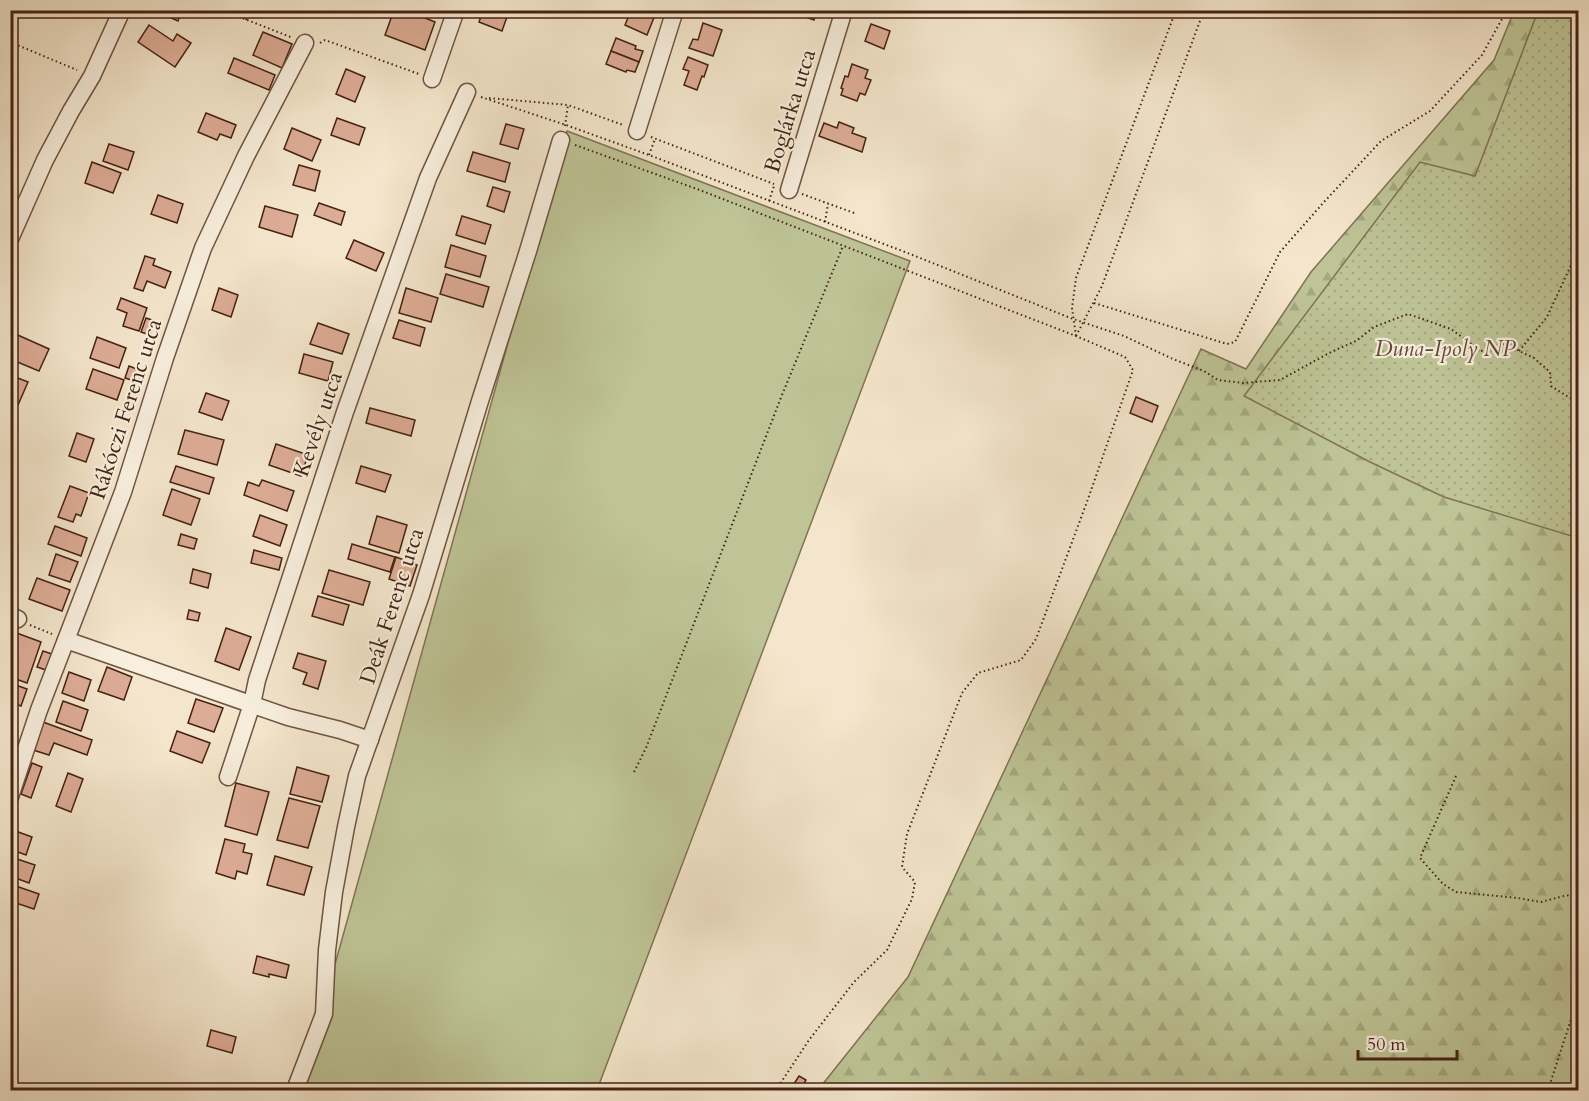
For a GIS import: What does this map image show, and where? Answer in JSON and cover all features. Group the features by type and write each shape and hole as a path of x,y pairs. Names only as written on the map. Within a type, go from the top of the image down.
{"street":[{"path":"10,239 45,160 92,76 122,10"},
{"path":"432,79 456,10"},
{"path":"638,131 675,10"},
{"name":"Boglárka utca","path":"782,187 844,10"},
{"name":"Rákóczi Ferenc utca","path":"10,797 39,710 123,492 203,248 246,156 305,43"},
{"name":"Kevély utca","path":"228,777 252,704 257,680 345,412 428,178 467,92"},
{"name":"Deák Ferenc utca","path":"295,1090 324,1014 327,950 334,892 357,776 421,595 563,132"},
{"path":"66,640 288,717 370,740"}],"path":[{"path":"222,10 314,46 325,40 432,79"},
{"path":"246,20 250,10"},
{"path":"1076,336 1072,308 1076,278 1176,10"},
{"path":"1076,336 1102,286 1204,10"},
{"path":"1094,303 1227,344 1235,342 1280,252 1381,141 1430,111 1482,55 1507,10"},
{"path":"10,42 92,76"},
{"path":"776,1090 809,1040 854,982 887,950 912,899 915,882 902,867 907,834 962,693 978,674 1021,660 1036,639 1133,370 1125,357 1076,336 698,189 483,98 568,105 857,214"},
{"path":"563,132 568,105"},
{"path":"563,132 649,155 905,252 1073,319 1124,336 1204,371 1218,380 1243,383 1280,380 1356,340 1374,327 1408,314 1451,329 1481,351 1509,342 1519,351 1534,358 1550,372 1551,386 1578,401"},
{"path":"649,155 655,139"},
{"path":"769,201 782,187"},
{"path":"825,222 828,204"},
{"path":"634,772 646,748 780,400 843,246"},
{"path":"1519,351 1547,317 1578,250"},
{"path":"14,618 66,640"},
{"path":"1456,776 1420,858 1443,884 1456,892 1541,902 1578,894"},
{"path":"1548,1090 1578,998"}],"green space":[{"path":"1514,11 1578,11 1578,1090 818,1090 908,977 1201,349 1246,369 1311,272 1494,60"},
{"name":"Duna-Ipoly NP","path":"1538,11 1578,11 1578,538 1444,497 1370,462 1244,396 1420,162 1475,176"},
{"path":"567,131 910,261 597,1090 300,1090"}],"building":[{"path":"153,10 182,10 178,21"},
{"path":"394,10 405,10 435,22 425,50 385,35"},
{"path":"483,10 509,11 502,31 479,22"},
{"path":"631,10 657,10 647,35 625,25"},
{"path":"786,10 817,10 814,20"},
{"path":"703,23 722,30 713,56 689,48 693,39 698,40"},
{"path":"871,24 890,31 884,49 865,41"},
{"path":"149,25 173,41 177,34 191,43 175,67 138,42"},
{"path":"263,32 292,44 282,68 253,55"},
{"path":"616,38 643,51 639,62 611,51"},
{"path":"611,51 639,62 635,72 627,70 626,72 606,64"},
{"path":"688,57 708,65 697,90 684,85 689,71 683,69"},
{"path":"234,58 275,75 269,90 228,73"},
{"path":"852,64 868,70 865,78 871,80 865,95 860,93 857,101 841,95 845,76 848,77"},
{"path":"346,69 365,77 355,102 336,94"},
{"path":"206,113 236,125 231,138 220,134 217,140 198,132"},
{"path":"337,118 365,128 359,145 331,135"},
{"path":"839,122 854,128 852,133 866,138 862,152 819,136 824,123 837,128"},
{"path":"506,124 524,129 518,149 500,144"},
{"path":"292,128 321,140 312,161 284,149"},
{"path":"109,144 134,152 128,170 103,161"},
{"path":"473,152 510,163 505,182 467,171"},
{"path":"92,162 121,173 113,193 85,183"},
{"path":"299,165 320,171 315,191 293,185"},
{"path":"493,187 510,192 504,212 487,206"},
{"path":"158,195 183,204 177,223 151,214"},
{"path":"319,203 345,212 341,225 314,215"},
{"path":"265,206 298,215 292,237 259,227"},
{"path":"462,216 491,225 485,244 456,235"},
{"path":"354,240 384,253 376,271 346,258"},
{"path":"451,245 486,256 480,277 445,267"},
{"path":"145,256 155,259 153,265 171,272 165,288 147,281 143,291 134,288"},
{"path":"446,274 489,287 483,307 440,294"},
{"path":"219,288 238,295 231,317 212,310"},
{"path":"406,288 438,298 431,322 399,313"},
{"path":"121,298 147,308 139,331 123,326 127,313 117,309"},
{"path":"146,318 155,321 150,335 141,332"},
{"path":"399,320 425,328 420,346 393,338"},
{"path":"318,323 349,334 342,354 310,344"},
{"path":"11,332 49,349 39,371 10,359"},
{"path":"97,337 126,348 119,368 90,358"},
{"path":"304,354 333,362 328,381 299,373"},
{"path":"129,366 142,371 138,382 125,378"},
{"path":"93,369 124,380 117,400 86,389"},
{"path":"10,375 28,382 18,405 10,402"},
{"path":"206,393 229,401 222,420 199,412"},
{"path":"1136,397 1158,406 1152,422 1130,413"},
{"path":"370,408 415,420 411,436 366,423"},
{"path":"185,430 224,440 217,465 178,454"},
{"path":"77,433 94,439 86,462 69,456"},
{"path":"276,444 308,455 301,476 269,465"},
{"path":"176,466 214,478 209,494 170,482"},
{"path":"361,466 391,475 385,492 356,483"},
{"path":"262,480 294,491 287,511 244,495 248,482 259,486"},
{"path":"70,486 89,493 81,516 76,514 73,522 58,517"},
{"path":"172,489 200,499 191,525 163,515"},
{"path":"260,515 287,525 280,546 253,536"},
{"path":"377,516 407,525 399,553 369,544"},
{"path":"55,526 87,538 81,556 48,544"},
{"path":"181,534 197,539 194,549 178,545"},
{"path":"352,544 395,557 390,572 348,559"},
{"path":"254,550 282,558 279,570 251,563"},
{"path":"56,554 78,562 70,582 49,575"},
{"path":"396,557 417,565 410,586 389,579"},
{"path":"193,569 211,574 208,588 190,583"},
{"path":"329,570 370,582 363,605 322,593"},
{"path":"37,578 70,590 62,611 29,599"},
{"path":"318,596 349,605 343,625 312,616"},
{"path":"189,610 200,613 198,621 187,619"},
{"path":"226,628 251,637 239,670 215,661"},
{"path":"14,632 41,642 27,683 10,677 10,642"},
{"path":"43,651 52,654 46,670 37,667"},
{"path":"298,653 326,661 318,689 303,684 307,673 293,668"},
{"path":"107,667 132,677 124,700 98,691"},
{"path":"69,672 91,680 84,701 62,693"},
{"path":"10,683 27,689 21,706 10,702"},
{"path":"196,699 223,708 214,732 188,723"},
{"path":"63,701 88,710 81,731 56,722"},
{"path":"43,722 92,740 87,755 54,743 49,755 33,750"},
{"path":"177,731 210,743 202,763 170,751"},
{"path":"32,763 42,767 31,798 21,794"},
{"path":"297,767 329,776 322,802 290,794"},
{"path":"68,773 83,779 71,812 56,806"},
{"path":"236,783 269,792 257,835 225,826"},
{"path":"289,798 320,806 308,848 277,840"},
{"path":"10,829 32,837 26,855 10,849"},
{"path":"225,839 245,844 243,852 252,854 247,874 237,871 235,879 216,873"},
{"path":"275,856 312,867 304,895 267,885"},
{"path":"11,857 35,865 29,883 10,876"},
{"path":"10,884 39,894 34,909 10,901"},
{"path":"257,956 289,965 286,978 253,973"},
{"path":"211,1030 236,1037 232,1053 207,1046"},
{"path":"799,1076 806,1080 800,1090 790,1090"}]}
